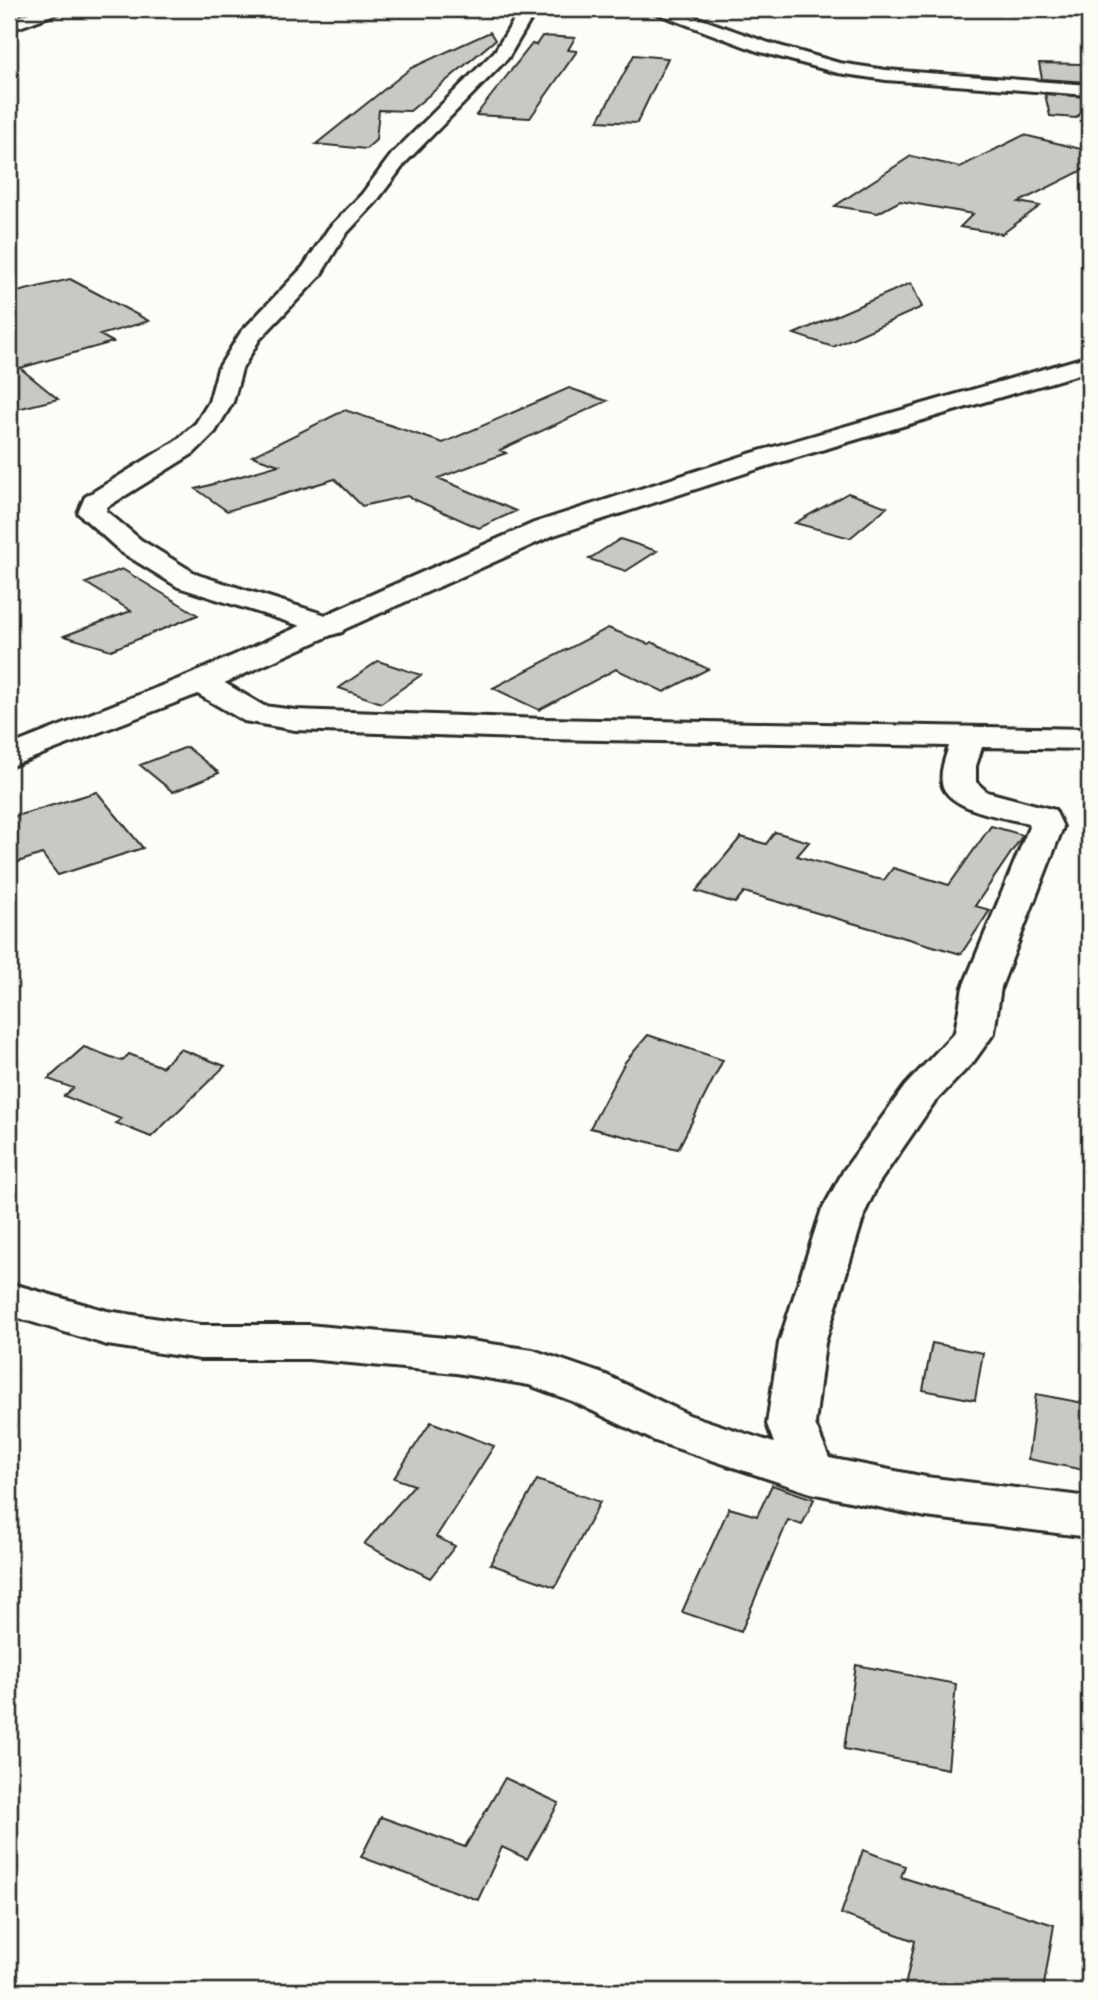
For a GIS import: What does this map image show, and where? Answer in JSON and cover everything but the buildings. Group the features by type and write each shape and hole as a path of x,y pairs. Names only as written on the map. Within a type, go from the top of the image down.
{"street":[{"path":"9,26 54,9"},
{"path":"331,626 188,581 162,562 131,546 92,513 95,503 185,447 206,427 220,402 230,369 248,337 286,301 312,271 336,232 369,198 399,158 502,54 529,9"},
{"path":"659,9 764,47 848,69 886,75 1089,90"},
{"path":"9,757 200,682 544,529 628,500 1089,363"},
{"path":"200,682 255,714 295,720 545,729 1089,739"},
{"path":"811,1474 791,1424 802,1343 843,1212 859,1181 919,1095 960,1052 974,1033 982,987 1046,827 1043,817 975,799 958,785 959,766 969,737"},
{"path":"9,1299 107,1328 200,1342 308,1342 456,1356 533,1368 589,1388 672,1428 811,1474 926,1497 1089,1517"}]}
